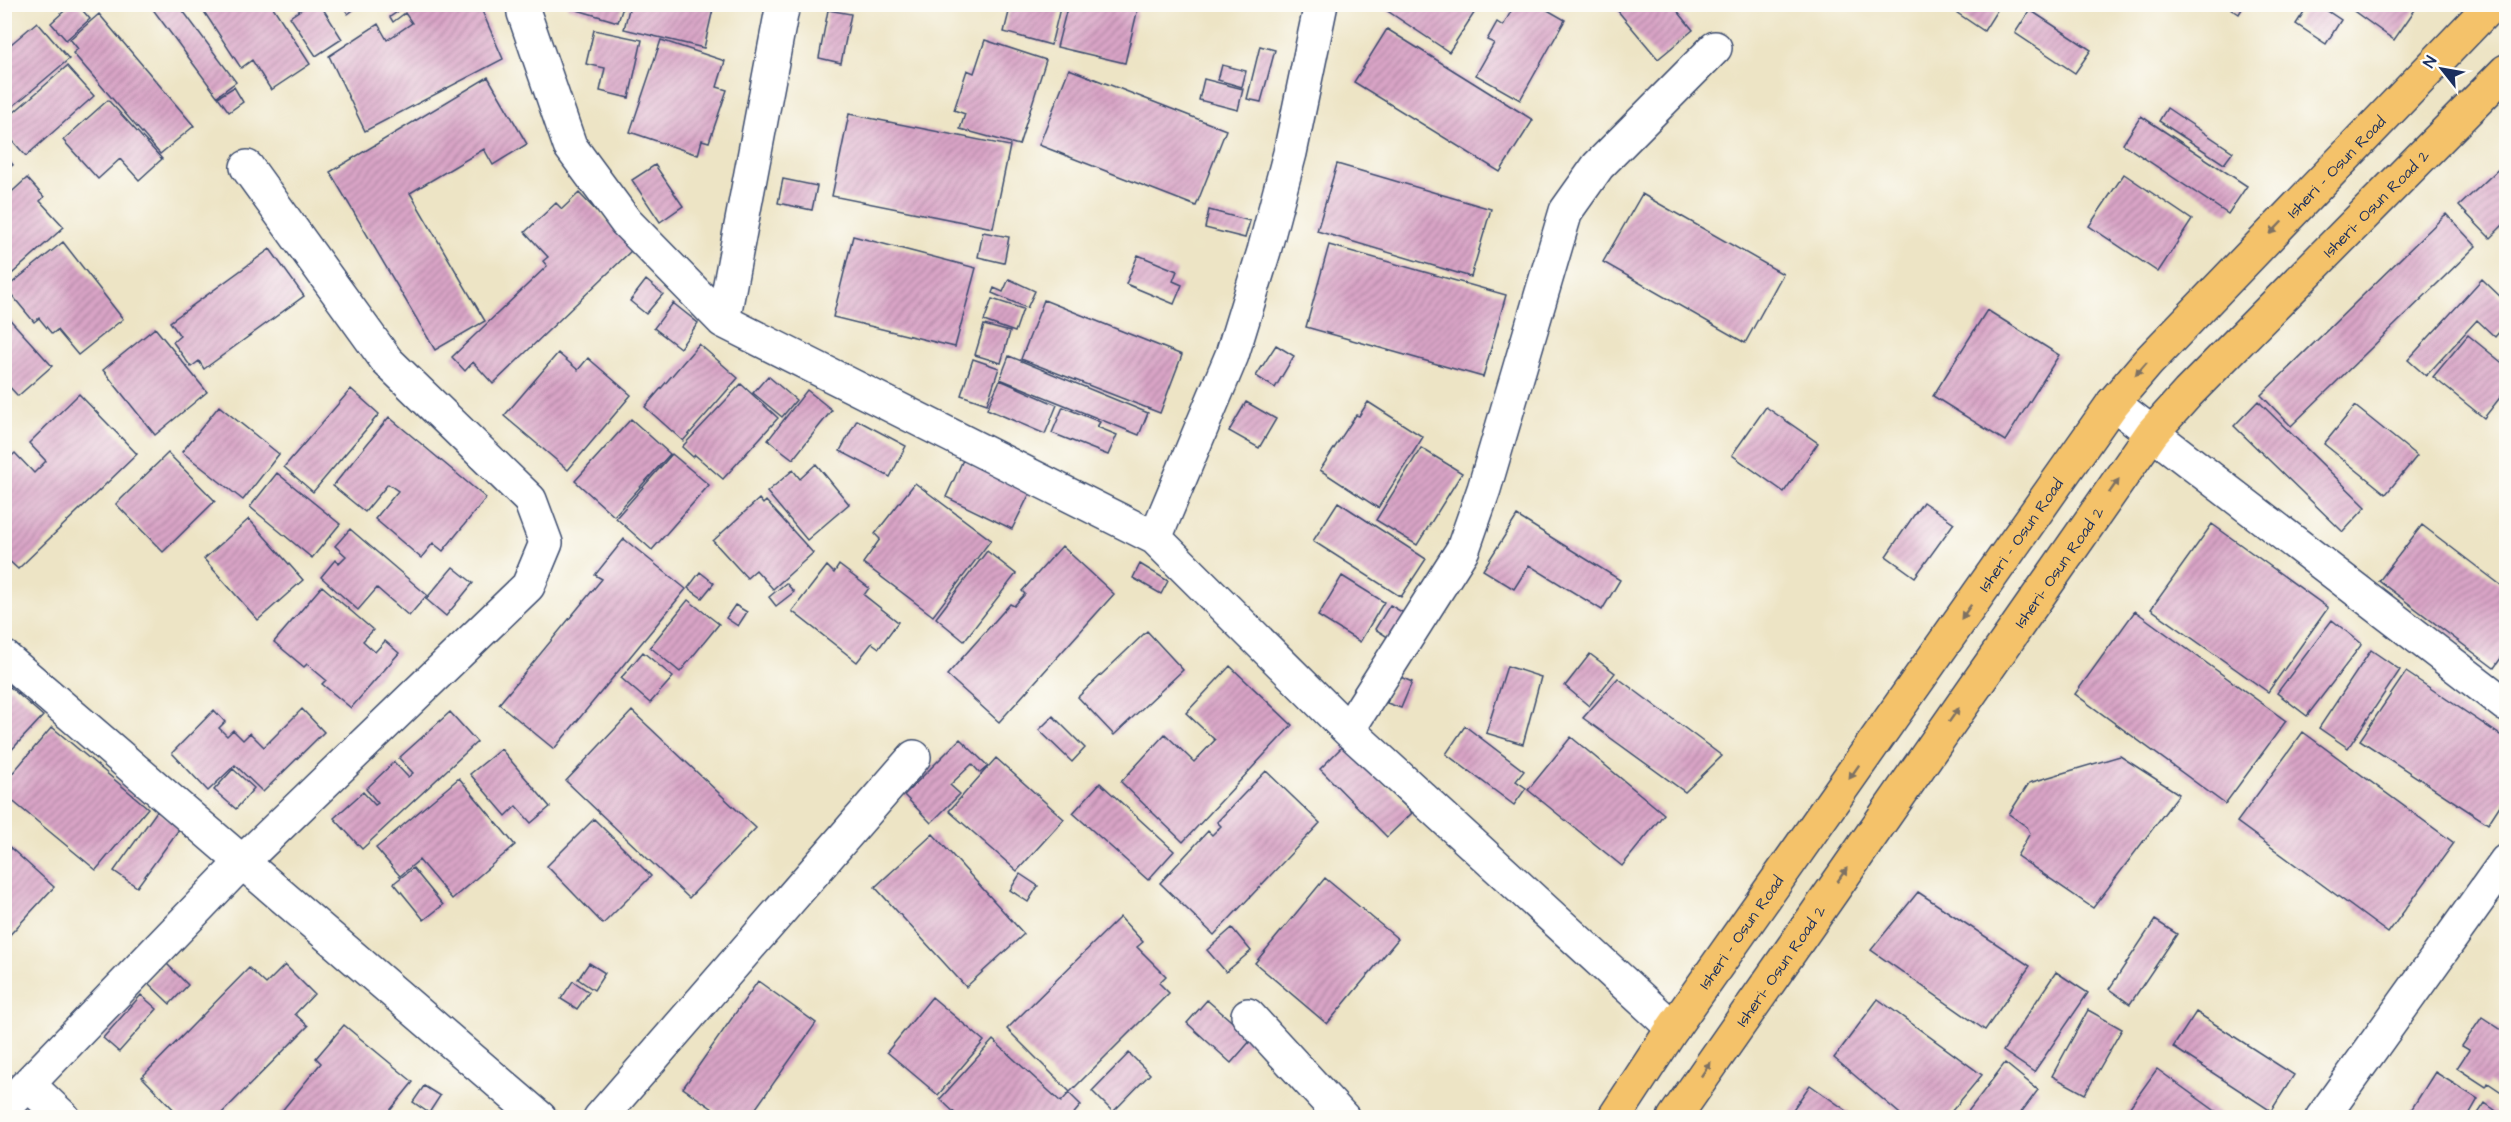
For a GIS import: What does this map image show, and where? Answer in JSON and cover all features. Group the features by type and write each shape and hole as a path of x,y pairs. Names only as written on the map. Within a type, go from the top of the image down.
{"main road":[{"name":"Isheri - Osun Road","path":"1614,1118 1673,1028 2113,403 2156,353 2492,4"},
{"name":"Isheri- Osun Road 2","path":"1674,1118 2152,433 2188,393 2506,71"}],"street":[{"path":"523,4 524,13 570,146 626,222 723,321 1155,538 1348,730 1673,1028"},
{"path":"723,321 783,4"},
{"path":"1155,538 1232,355 1264,251 1290,153 1322,4"},
{"path":"1348,730 1463,549 1484,489 1566,211 1598,166 1715,48"},
{"path":"4,1109 243,861 528,586 546,543 530,500 387,361 247,167"},
{"path":"2113,403 2506,705"},
{"path":"4,657 540,1118"},
{"path":"600,1118 914,757"},
{"path":"2322,1118 2506,861"},
{"path":"1248,1016 1343,1118"},
{"path":"28,1084 64,1118"}],"building":[{"path":"72,4 77,4 90,19 66,40 51,23"},
{"path":"149,4 178,4 236,82 217,96"},
{"path":"199,4 271,4 310,64 271,90 252,60 241,68"},
{"path":"309,4 320,4 342,39 316,56 290,17"},
{"path":"342,4 361,4 348,14"},
{"path":"409,4 479,4 503,59 365,131 329,56 378,24 387,40 412,23 405,13 393,22 390,17"},
{"path":"568,4 624,4 618,22 567,7"},
{"path":"1011,4 1061,4 1051,45 1004,32"},
{"path":"1068,4 1139,4 1125,63 1057,47"},
{"path":"1377,4 1480,4 1449,52"},
{"path":"1515,4 1537,4 1565,20 1520,100 1476,75 1494,43 1487,40 1497,22 1503,26"},
{"path":"1612,4 1672,4 1693,30 1658,59"},
{"path":"1944,4 2001,4 1984,31"},
{"path":"2224,4 2245,4 2239,14"},
{"path":"2309,4 2317,4 2341,20 2326,44 2296,24"},
{"path":"2344,4 2419,4 2394,40"},
{"path":"630,5 714,5 704,48 624,29"},
{"path":"828,10 851,14 841,63 819,58"},
{"path":"2030,10 2091,50 2075,73 2015,33"},
{"path":"99,14 194,126 160,154 73,53 78,49 70,39"},
{"path":"37,22 69,59 4,114 4,50"},
{"path":"1387,29 1533,120 1500,172 1354,82"},
{"path":"594,30 642,40 629,98 600,91 605,68 586,64"},
{"path":"661,40 725,61 717,87 727,90 709,142 702,140 698,155 630,132"},
{"path":"985,40 1046,60 1019,145 960,129 965,114 954,110 967,70 974,73"},
{"path":"1260,46 1275,50 1261,102 1247,99"},
{"path":"1222,65 1246,71 1242,87 1218,80"},
{"path":"67,66 94,96 26,156 4,131 4,121"},
{"path":"1069,69 1226,130 1196,206 1039,145"},
{"path":"488,77 527,144 493,165 484,149 410,193 485,321 435,350 330,172"},
{"path":"1204,79 1243,89 1238,110 1199,100"},
{"path":"234,87 243,102 229,112 218,97"},
{"path":"108,100 162,159 139,180 120,159 98,179 63,140"},
{"path":"2167,108 2233,152 2224,164 2159,121"},
{"path":"849,114 1010,146 993,228 832,196"},
{"path":"2141,116 2247,186 2228,214 2123,144"},
{"path":"4,154 13,165 4,172"},
{"path":"2506,162 2506,222 2490,238 2459,206"},
{"path":"1337,164 1491,209 1471,277 1317,231"},
{"path":"655,165 683,206 660,222 632,180"},
{"path":"2124,174 2192,220 2158,272 2089,226"},
{"path":"27,178 44,197 40,201 64,227 4,281 4,199"},
{"path":"783,179 817,186 812,210 778,203"},
{"path":"579,193 633,249 493,384 473,362 465,371 452,357 547,266 543,261 548,257 525,232 556,203 562,209"},
{"path":"1642,194 1783,274 1745,343 1603,262"},
{"path":"1209,210 1250,221 1245,238 1205,228"},
{"path":"2446,214 2476,246 2291,426 2261,395"},
{"path":"983,232 1009,237 1004,263 978,257"},
{"path":"853,236 976,268 955,347 833,317"},
{"path":"63,242 123,319 78,355 57,330 52,334 39,318 34,322 6,288"},
{"path":"1329,245 1506,295 1483,377 1306,327"},
{"path":"270,249 304,296 204,369 199,361 191,367 173,342 180,336 170,322"},
{"path":"1138,255 1177,271 1173,281 1182,285 1174,304 1126,284"},
{"path":"1009,279 1035,291 1027,308 992,293 994,288 1003,292"},
{"path":"2482,279 2506,302 2506,324 2495,337 2477,320 2426,376 2408,360"},
{"path":"646,280 663,294 646,314 630,301"},
{"path":"992,299 1023,309 1015,332 984,321"},
{"path":"1044,300 1182,355 1160,413 1021,359"},
{"path":"673,303 698,323 680,348 654,328"},
{"path":"1987,310 2059,355 2005,441 1933,396"},
{"path":"4,313 52,366 18,396 4,381"},
{"path":"984,325 1010,332 1001,363 975,355"},
{"path":"155,328 207,392 155,435 103,370"},
{"path":"2468,335 2506,366 2506,390 2484,418 2433,377"},
{"path":"699,344 738,378 683,441 645,407"},
{"path":"1276,345 1294,356 1275,388 1256,376"},
{"path":"558,353 578,370 588,358 631,395 568,470 504,416"},
{"path":"1009,356 1148,413 1139,435 1000,379"},
{"path":"973,359 999,368 987,404 961,395"},
{"path":"768,376 796,400 782,417 753,393"},
{"path":"1000,380 1057,405 1045,434 987,409"},
{"path":"741,384 778,418 723,479 682,447"},
{"path":"351,389 379,414 313,492 284,467"},
{"path":"807,390 832,410 793,459 768,440"},
{"path":"79,394 137,454 18,569 4,556 4,463 15,453 34,473 46,461 29,443"},
{"path":"2258,401 2366,507 2343,532 2234,426"},
{"path":"1246,402 1276,419 1259,448 1229,431"},
{"path":"1368,402 1423,437 1378,508 1320,470 1356,415 1359,416"},
{"path":"219,406 279,454 243,500 182,452"},
{"path":"2355,406 2417,456 2386,494 2324,444"},
{"path":"1063,407 1100,422 1097,427 1117,435 1108,455 1052,433"},
{"path":"1766,407 1818,443 1784,492 1732,455"},
{"path":"389,417 486,498 443,551 433,543 421,558 375,519 398,491 388,484 365,512 333,486"},
{"path":"631,419 670,454 614,516 575,481"},
{"path":"857,420 906,446 890,477 840,451"},
{"path":"1421,448 1462,473 1417,545 1376,520"},
{"path":"168,453 215,501 163,552 116,504"},
{"path":"672,454 709,485 652,550 616,518"},
{"path":"963,460 1030,493 1012,529 946,497"},
{"path":"816,464 849,504 807,540 767,492 793,470 800,479"},
{"path":"277,473 340,524 312,558 250,507"},
{"path":"915,483 991,540 933,616 863,563 880,539 875,534"},
{"path":"759,499 763,504 766,501 813,553 773,589 756,570 747,578 713,541"},
{"path":"1338,502 1426,559 1401,597 1313,541"},
{"path":"1923,502 1954,523 1915,577 1886,556"},
{"path":"1517,516 1620,580 1602,610 1529,565 1514,589 1483,570"},
{"path":"249,519 303,580 258,620 204,559"},
{"path":"2212,524 2328,608 2268,692 2151,609"},
{"path":"2422,525 2506,589 2506,651 2494,668 2379,581"},
{"path":"350,529 427,595 409,616 377,588 358,610 321,577 335,560 339,563 346,556 335,546"},
{"path":"624,539 686,589 554,749 499,704 602,579 595,575"},
{"path":"1062,546 1114,594 999,722 947,675 1010,604 1014,606 1025,594 1022,591"},
{"path":"987,551 1016,574 964,641 936,618"},
{"path":"1140,564 1168,581 1161,594 1133,578"},
{"path":"839,565 869,588 864,595 898,622 879,648 872,643 857,662 792,611 827,566 834,573"},
{"path":"453,567 473,583 446,616 426,599"},
{"path":"700,572 714,583 702,598 688,588"},
{"path":"1342,576 1384,602 1360,642 1318,616"},
{"path":"786,583 794,592 776,606 769,597"},
{"path":"322,586 373,630 363,641 375,652 385,641 399,653 351,708 322,684 326,680 307,664 304,667 274,642"},
{"path":"688,600 719,624 680,672 650,647"},
{"path":"735,605 747,612 738,626 726,618"},
{"path":"1390,605 1412,618 1397,643 1375,629"},
{"path":"2135,611 2286,721 2225,804 2075,694"},
{"path":"2332,620 2362,644 2307,716 2277,693"},
{"path":"1147,631 1183,670 1114,735 1078,697"},
{"path":"2371,650 2400,670 2348,748 2319,728"},
{"path":"643,652 673,677 650,703 621,678"},
{"path":"1590,654 1615,673 1589,706 1565,686"},
{"path":"1230,666 1292,725 1183,842 1121,782 1165,734 1194,762 1215,740 1186,713"},
{"path":"1507,666 1541,677 1523,744 1486,733"},
{"path":"2406,672 2506,739 2506,796 2488,824 2360,740"},
{"path":"1398,676 1412,682 1401,708 1387,703"},
{"path":"1618,678 1722,756 1685,792 1583,718"},
{"path":"10,687 43,716 4,758 4,693"},
{"path":"302,709 324,732 263,792 235,765 208,791 172,753 214,710 225,722 219,728 227,736 233,730 243,740 250,733 264,747"},
{"path":"632,711 756,828 689,898 566,781"},
{"path":"450,712 477,742 362,849 334,818 363,792 375,805 378,803 366,789 394,762 408,777 413,773 399,758"},
{"path":"1053,716 1085,748 1072,762 1039,730"},
{"path":"1465,726 1524,771 1516,781 1526,788 1514,805 1446,754"},
{"path":"52,727 148,808 96,870 4,794 4,783"},
{"path":"2303,732 2454,843 2388,933 2237,822"},
{"path":"1571,737 1664,814 1622,866 1528,790"},
{"path":"960,739 988,766 980,773 972,764 950,785 960,794 931,823 904,795"},
{"path":"1344,745 1412,813 1387,837 1320,769"},
{"path":"501,749 550,807 531,823 516,806 506,816 470,774"},
{"path":"2120,756 2179,794 2093,908 2017,856 2030,833 2027,827 2009,814 2029,783"},
{"path":"996,758 1064,819 1017,871 949,811"},
{"path":"233,769 254,788 236,809 214,790"},
{"path":"1266,771 1320,823 1214,935 1160,883 1208,831 1212,835 1221,826 1217,822"},
{"path":"459,778 515,845 452,899 419,860 400,876 376,848"},
{"path":"1100,783 1174,851 1148,880 1073,813"},
{"path":"157,811 180,828 137,887 114,871"},
{"path":"594,819 651,876 603,924 547,866"},
{"path":"933,834 1024,934 966,987 875,887"},
{"path":"4,842 54,887 4,941"},
{"path":"413,868 443,905 424,920 394,883"},
{"path":"1020,874 1038,886 1028,902 1010,890"},
{"path":"1325,878 1398,939 1327,1024 1255,963"},
{"path":"1918,892 2030,966 1985,1030 1871,950"},
{"path":"1120,917 1143,942 1137,947 1166,976 1159,983 1169,993 1070,1092 1007,1029"},
{"path":"2155,920 2177,934 2130,1004 2109,989"},
{"path":"1232,928 1251,951 1226,972 1207,950"},
{"path":"166,963 188,985 170,1004 148,983"},
{"path":"589,963 605,973 594,990 578,979"},
{"path":"285,965 314,994 295,1014 308,1026 217,1118 182,1118 142,1077 249,968 266,984"},
{"path":"2056,972 2088,993 2034,1072 2003,1051"},
{"path":"573,981 589,992 577,1009 561,999"},
{"path":"758,981 816,1023 749,1118 726,1118 683,1088"},
{"path":"141,995 157,1009 119,1052 103,1038"},
{"path":"932,997 984,1041 938,1095 887,1052"},
{"path":"1878,999 1982,1075 1946,1118 1905,1118 1834,1058"},
{"path":"1207,1000 1252,1039 1231,1063 1187,1023"},
{"path":"2088,1010 2122,1029 2085,1094 2052,1076"},
{"path":"2196,1012 2294,1075 2271,1111 2173,1047"},
{"path":"2482,1017 2506,1033 2506,1095 2488,1083 2486,1087 2457,1068 2469,1050 2462,1046"},
{"path":"344,1025 413,1082 384,1118 276,1118 321,1063 316,1058"},
{"path":"993,1040 1061,1102 1069,1093 1081,1105 1070,1118 960,1118 940,1099"},
{"path":"1129,1053 1150,1074 1113,1112 1092,1091"},
{"path":"2005,1063 2038,1090 2017,1118 1963,1118"},
{"path":"2157,1069 2225,1118 2122,1118"},
{"path":"2435,1072 2478,1099 2467,1118 2406,1118"},
{"path":"1810,1085 1857,1118 1787,1118"},
{"path":"424,1086 440,1096 429,1113 413,1102"},
{"path":"2485,1103 2506,1118 2475,1118"}]}
